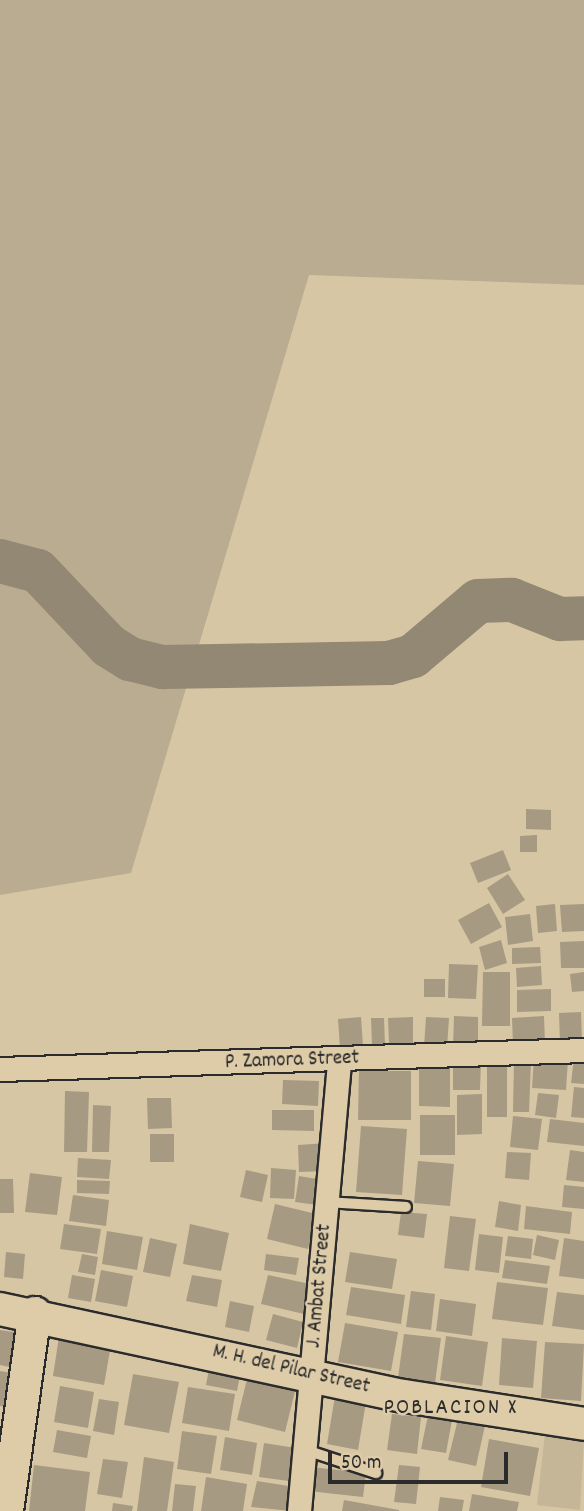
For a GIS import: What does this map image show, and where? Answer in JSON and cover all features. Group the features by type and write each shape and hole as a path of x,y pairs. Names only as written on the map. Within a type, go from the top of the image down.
{"street":[{"name":"P. Zamora Street","path":"0,1069 339,1061 584,1049"},
{"name":"J. Ambat Street","path":"299,1511 339,1061"},
{"name":"M. H. del Pilar Street","path":"0,1309 34,1313 312,1373 404,1396 584,1424"},
{"path":"7,1511 34,1313"}],"lane":[{"path":"327,1202 406,1207"},
{"path":"306,1450 376,1473"}],"shaded area":[{"path":"0,0 584,0 584,285 309,275 131,873 0,895"},
{"path":"545,1433 584,1439 580,1510 537,1505"}],"building":[{"path":"526,809 551,810 551,830 526,829"},
{"path":"537,835 537,852 520,852 520,836"},
{"path":"503,850 511,870 478,883 470,863"},
{"path":"508,874 525,900 503,914 487,888"},
{"path":"489,903 502,927 471,944 458,920"},
{"path":"555,904 557,931 538,933 536,906"},
{"path":"584,904 584,931 562,932 560,905"},
{"path":"530,914 533,941 508,945 505,917"},
{"path":"501,940 507,963 485,970 479,947"},
{"path":"584,941 584,968 561,968 560,942"},
{"path":"540,947 541,963 512,964 512,948"},
{"path":"449,964 478,965 476,999 448,998"},
{"path":"541,966 542,985 517,987 516,968"},
{"path":"483,972 510,972 510,1026 482,1026"},
{"path":"584,972 584,991 572,992 570,974"},
{"path":"424,979 445,979 445,997 424,997"},
{"path":"551,989 551,1011 517,1012 517,990"},
{"path":"581,1012 582,1041 560,1042 559,1013"},
{"path":"454,1016 478,1017 478,1047 453,1047"},
{"path":"544,1016 545,1044 513,1045 512,1018"},
{"path":"361,1017 363,1046 340,1048 338,1019"},
{"path":"413,1017 413,1044 389,1044 388,1018"},
{"path":"426,1017 449,1018 447,1048 424,1047"},
{"path":"371,1018 384,1018 385,1045 372,1046"},
{"path":"534,1057 568,1059 566,1090 532,1088"},
{"path":"574,1058 584,1059 584,1084 571,1083"},
{"path":"453,1061 481,1061 480,1090 453,1090"},
{"path":"514,1062 531,1062 529,1112 513,1112"},
{"path":"487,1063 507,1063 507,1117 487,1117"},
{"path":"419,1064 450,1064 450,1107 419,1106"},
{"path":"359,1071 411,1071 411,1120 358,1120"},
{"path":"283,1080 319,1081 318,1106 282,1104"},
{"path":"574,1087 584,1088 584,1118 571,1117"},
{"path":"65,1091 89,1092 87,1152 64,1152"},
{"path":"538,1093 559,1095 556,1118 535,1115"},
{"path":"482,1094 482,1134 457,1135 457,1095"},
{"path":"147,1098 171,1098 172,1128 148,1129"},
{"path":"93,1105 111,1106 109,1152 92,1152"},
{"path":"272,1110 314,1110 314,1131 272,1130"},
{"path":"420,1115 455,1115 455,1155 420,1155"},
{"path":"513,1116 542,1119 538,1150 510,1147"},
{"path":"550,1119 584,1123 584,1146 547,1142"},
{"path":"361,1126 407,1129 402,1195 356,1192"},
{"path":"150,1134 174,1134 174,1162 150,1162"},
{"path":"328,1143 329,1171 299,1172 298,1145"},
{"path":"570,1150 584,1152 584,1182 566,1180"},
{"path":"507,1152 531,1153 529,1180 505,1178"},
{"path":"78,1158 111,1160 109,1179 77,1177"},
{"path":"418,1161 454,1164 450,1206 414,1203"},
{"path":"271,1168 296,1170 294,1199 270,1198"},
{"path":"246,1170 268,1175 262,1202 240,1197"},
{"path":"30,1173 62,1177 57,1215 25,1212"},
{"path":"299,1176 329,1181 325,1206 295,1202"},
{"path":"0,1179 13,1179 14,1213 0,1213"},
{"path":"77,1180 110,1181 109,1194 77,1193"},
{"path":"564,1185 584,1187 584,1209 562,1207"},
{"path":"73,1195 109,1200 106,1226 69,1221"},
{"path":"499,1201 521,1205 518,1231 495,1227"},
{"path":"275,1204 316,1214 308,1249 267,1239"},
{"path":"526,1206 572,1212 570,1234 524,1229"},
{"path":"401,1212 427,1214 424,1238 398,1235"},
{"path":"450,1216 476,1219 469,1271 444,1268"},
{"path":"64,1224 101,1229 97,1254 60,1249"},
{"path":"190,1224 229,1233 221,1271 183,1264"},
{"path":"107,1231 143,1237 137,1270 102,1264"},
{"path":"479,1234 503,1237 499,1273 475,1270"},
{"path":"537,1235 559,1240 555,1260 533,1255"},
{"path":"508,1236 533,1239 531,1259 505,1256"},
{"path":"150,1238 177,1244 170,1277 143,1272"},
{"path":"564,1238 584,1241 584,1279 559,1276"},
{"path":"6,1252 25,1254 23,1279 4,1277"},
{"path":"350,1252 397,1259 392,1289 345,1282"},
{"path":"82,1254 98,1257 95,1275 78,1272"},
{"path":"266,1254 299,1258 296,1275 264,1270"},
{"path":"505,1260 550,1266 547,1284 502,1278"},
{"path":"101,1270 133,1276 127,1307 95,1301"},
{"path":"72,1275 95,1279 91,1302 68,1298"},
{"path":"192,1275 222,1280 217,1307 186,1301"},
{"path":"268,1275 310,1284 304,1314 261,1304"},
{"path":"497,1282 548,1288 543,1325 492,1319"},
{"path":"351,1287 405,1295 401,1324 346,1315"},
{"path":"411,1291 435,1294 431,1330 406,1327"},
{"path":"557,1292 584,1295 584,1330 552,1326"},
{"path":"440,1299 476,1304 472,1336 436,1331"},
{"path":"230,1301 254,1306 249,1332 225,1327"},
{"path":"273,1314 303,1322 297,1348 266,1340"},
{"path":"345,1323 398,1332 391,1371 338,1362"},
{"path":"0,1330 20,1333 14,1368 0,1365"},
{"path":"60,1330 112,1339 104,1385 53,1376"},
{"path":"404,1334 441,1338 435,1383 398,1378"},
{"path":"446,1336 488,1342 482,1386 440,1380"},
{"path":"502,1338 537,1341 533,1388 499,1385"},
{"path":"545,1342 584,1344 581,1401 541,1398"},
{"path":"211,1358 242,1364 237,1391 206,1385"},
{"path":"0,1371 19,1374 15,1408 0,1406"},
{"path":"133,1374 179,1382 169,1433 124,1425"},
{"path":"248,1375 296,1387 285,1432 237,1420"},
{"path":"60,1386 94,1392 88,1428 54,1422"},
{"path":"188,1387 235,1394 229,1431 182,1423"},
{"path":"336,1390 367,1396 358,1450 327,1444"},
{"path":"99,1399 119,1402 114,1435 93,1431"},
{"path":"392,1414 421,1417 417,1454 387,1450"},
{"path":"428,1415 452,1420 446,1453 421,1449"},
{"path":"459,1415 486,1421 476,1466 448,1460"},
{"path":"57,1430 91,1436 87,1458 53,1452"},
{"path":"182,1431 217,1436 211,1474 177,1469"},
{"path":"225,1437 257,1443 252,1475 220,1470"},
{"path":"489,1439 539,1448 530,1496 481,1487"},
{"path":"264,1443 302,1449 296,1482 259,1477"},
{"path":"144,1457 174,1462 167,1511 137,1511"},
{"path":"103,1459 128,1462 122,1498 97,1494"},
{"path":"34,1465 90,1472 85,1511 29,1511"},
{"path":"399,1465 420,1467 416,1504 394,1502"},
{"path":"311,1467 366,1473 363,1497 308,1491"},
{"path":"206,1477 247,1484 243,1511 201,1511"},
{"path":"257,1481 295,1487 291,1511 251,1507"},
{"path":"175,1484 196,1486 193,1511 172,1511"},
{"path":"472,1494 519,1502 517,1511 469,1511"},
{"path":"440,1497 464,1500 462,1511 438,1511"},
{"path":"344,1500 399,1510 399,1511 342,1511"},
{"path":"113,1503 133,1506 132,1511 112,1511"}],"waterway":[{"path":"0,561 38,571 109,646 130,659 163,667 389,663 413,656 478,601 512,600 560,619 584,618"}],"district":[{"name":"POBLACION X","path":"451,1409"}]}
